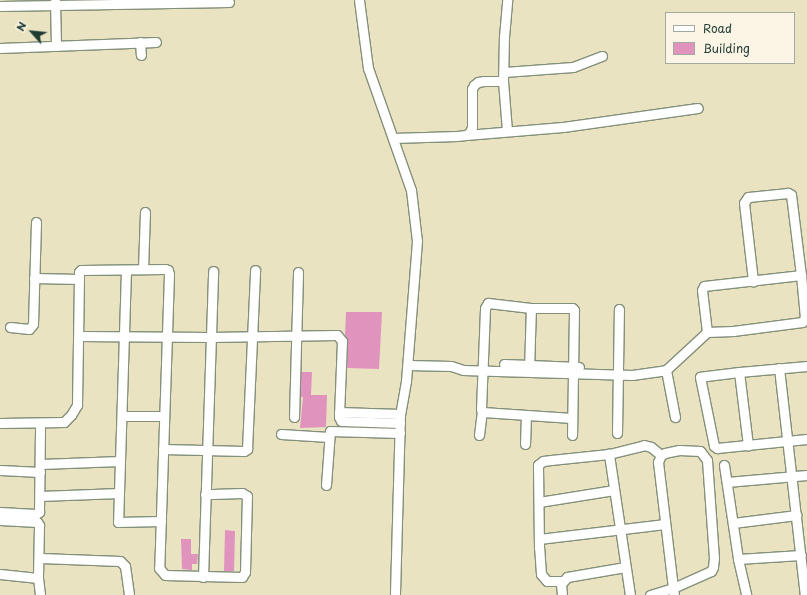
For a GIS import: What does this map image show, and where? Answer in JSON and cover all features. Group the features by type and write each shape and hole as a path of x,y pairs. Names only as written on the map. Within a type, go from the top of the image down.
{"street":[{"path":"359,0 368,68 411,190 417,241 408,365 400,419 395,595"},
{"path":"507,0 503,76 507,131"},
{"path":"0,6 55,3 228,2"},
{"path":"55,3 56,46"},
{"path":"140,42 141,55"},
{"path":"0,48 156,42"},
{"path":"466,135 472,127 474,85 478,82 503,76 573,67 588,60 602,56"},
{"path":"393,138 466,135 579,125 698,108"},
{"path":"408,365 451,366 456,364 484,367 617,372 666,370 707,332 733,331 802,322 805,318 801,275 790,194 787,193 748,197 743,207 752,281"},
{"path":"143,269 145,212"},
{"path":"10,327 29,329 33,324 36,222"},
{"path":"0,423 40,424 64,422 72,415 77,405 79,272 85,269 168,270 159,568 165,575 242,577 245,572 247,496 242,493 206,494"},
{"path":"126,270 118,522 161,522"},
{"path":"163,449 244,451 247,449 255,270"},
{"path":"203,576 213,271"},
{"path":"294,417 298,272"},
{"path":"707,332 702,290 703,287 801,275"},
{"path":"34,278 79,279"},
{"path":"479,435 482,412 485,308 488,303 531,308 574,309 572,435"},
{"path":"529,368 531,308"},
{"path":"618,433 617,372 619,309"},
{"path":"79,336 167,335 210,337 333,334 342,339 339,412 400,419"},
{"path":"807,366 700,377 714,446 722,448 807,439"},
{"path":"779,368 792,476 800,520 801,554 805,595"},
{"path":"666,370 675,417"},
{"path":"739,372 748,446"},
{"path":"482,412 572,418"},
{"path":"525,444 526,415"},
{"path":"122,416 164,416"},
{"path":"0,512 36,514 39,512 40,424"},
{"path":"326,485 330,430 400,433"},
{"path":"281,434 329,438"},
{"path":"625,567 567,576 562,581 547,581 541,574 538,467 541,462 609,454 644,445 651,447 661,455"},
{"path":"650,595 673,591 711,571 713,568 714,558 707,460 700,451 680,450 661,455"},
{"path":"609,454 630,595"},
{"path":"661,455 658,462 673,591"},
{"path":"0,470 120,461"},
{"path":"724,465 738,559 746,595"},
{"path":"727,482 807,475"},
{"path":"538,502 614,490"},
{"path":"40,496 120,493"},
{"path":"0,520 37,522 39,525 40,558 38,578 40,595"},
{"path":"732,523 800,520"},
{"path":"539,539 620,528 665,524"},
{"path":"738,559 801,554"},
{"path":"40,558 120,561 125,566 129,595"},
{"path":"0,574 38,578"},
{"path":"562,581 562,595"}],"building":[{"path":"346,312 382,312 379,369 347,368 348,341 345,335"},
{"path":"301,372 312,372 311,395 327,395 326,427 300,428 303,397 301,397"},
{"path":"225,530 235,531 234,571 224,571"},
{"path":"181,539 191,539 191,554 198,554 197,564 192,564 192,570 182,569"}]}
